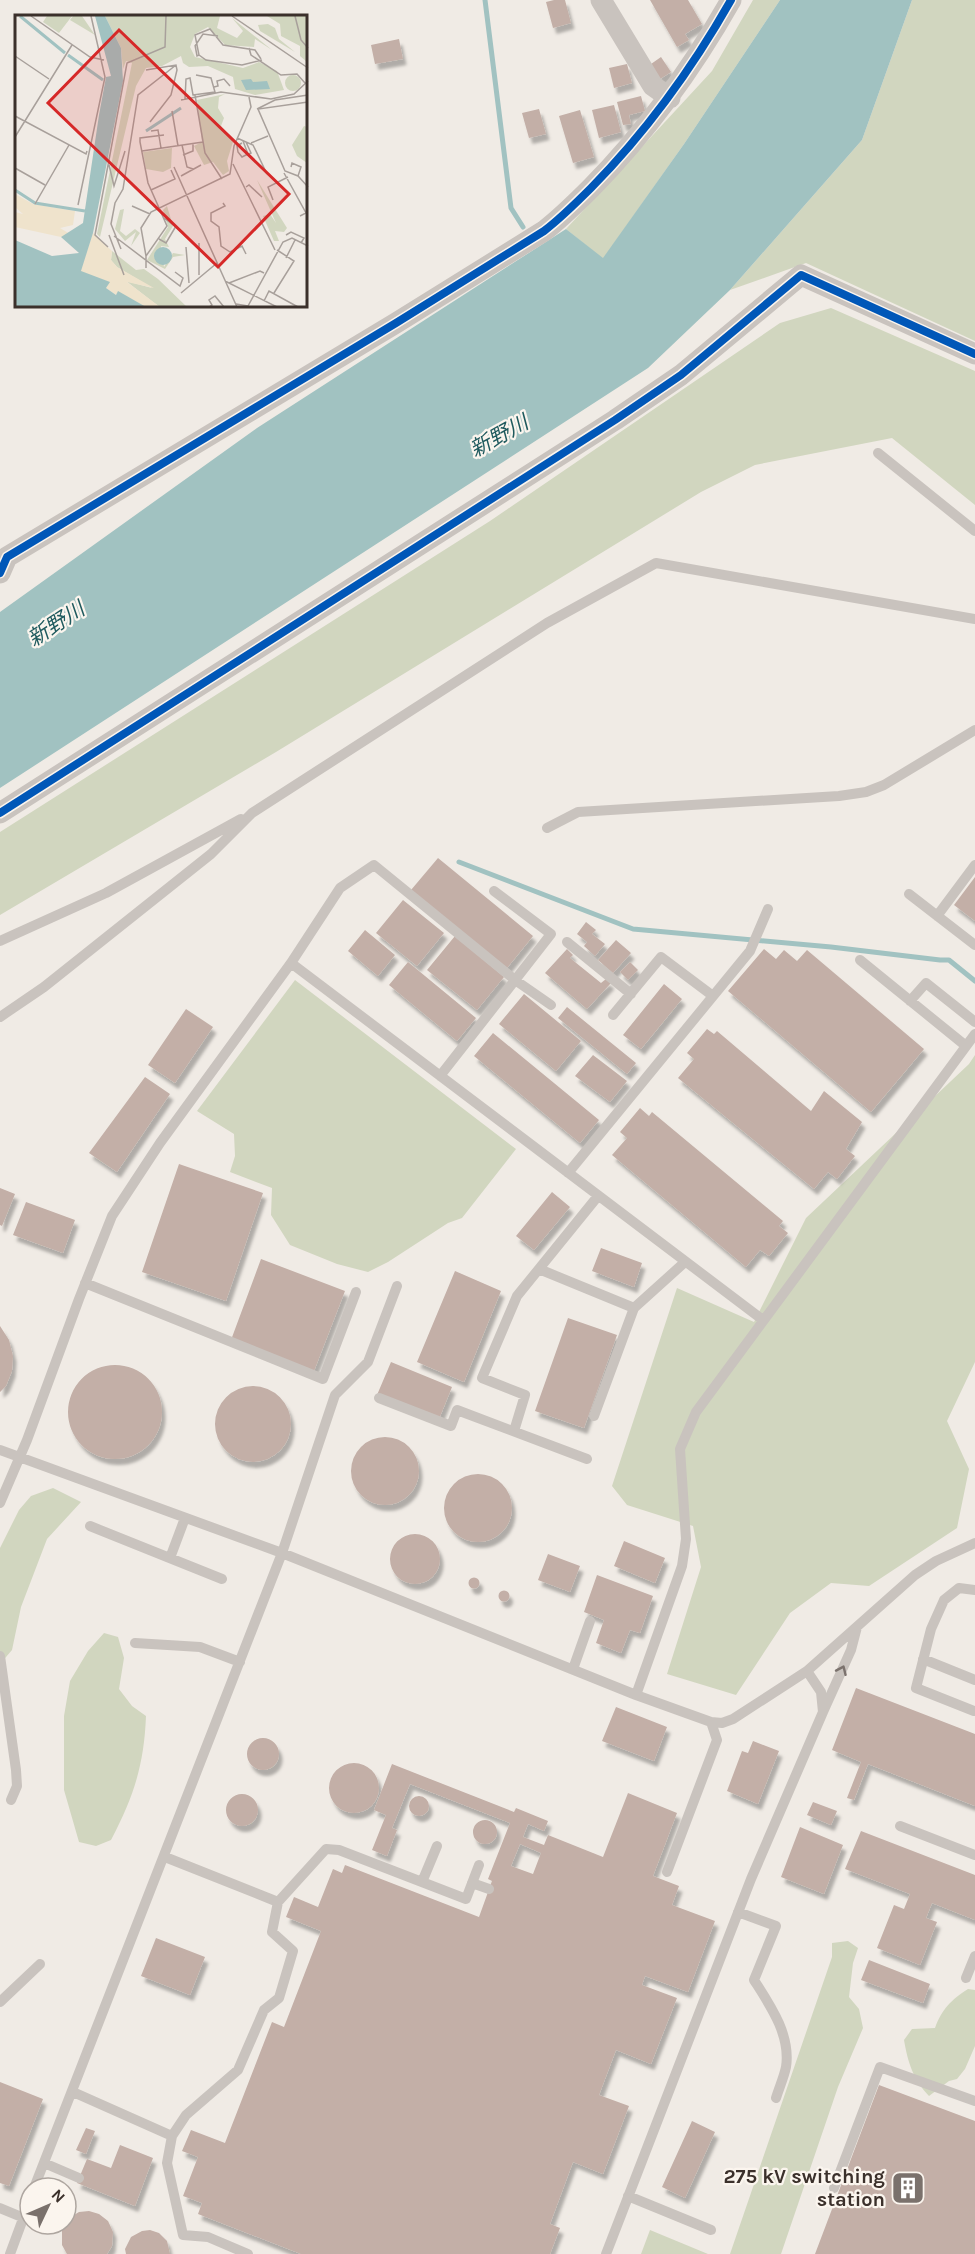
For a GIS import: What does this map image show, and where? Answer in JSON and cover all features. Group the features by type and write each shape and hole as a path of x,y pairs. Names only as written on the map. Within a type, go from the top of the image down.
{"street":[{"path":"601,0 653,86 670,98"},
{"path":"2,563 387,329 560,219 615,163 670,98 731,0"},
{"path":"0,813 615,420 681,375 801,275 975,354"}],"lane":[{"path":"878,453 975,531"},
{"path":"0,941 106,892 252,813 547,623 656,563 975,619"},
{"path":"547,828 578,812 839,796 866,792 884,785 975,730"},
{"path":"0,1017 44,987 211,854 252,813"},
{"path":"937,916 975,865"},
{"path":"0,1503 112,1216 160,1143 291,963 340,888 374,866 515,980 551,1005"},
{"path":"440,1076 551,934 494,891"},
{"path":"909,894 975,945"},
{"path":"568,1173 750,951 768,909"},
{"path":"567,942 631,994"},
{"path":"613,1015 661,957 713,996"},
{"path":"860,960 966,1046"},
{"path":"291,963 763,1320"},
{"path":"910,1001 926,983 975,1022"},
{"path":"636,1695 682,1566 686,1539 680,1449 696,1412 975,1034"},
{"path":"514,1431 525,1395 482,1378 517,1296 598,1196"},
{"path":"594,1416 634,1308 686,1262"},
{"path":"539,1269 634,1308"},
{"path":"85,1283 323,1379 356,1292"},
{"path":"39,2176 282,1553 335,1395 368,1362 397,1286"},
{"path":"378,1398 451,1425 457,1410 587,1460"},
{"path":"0,1450 282,1553 636,1695 711,1722 722,1723 733,1719 807,1671 915,1575 936,1561 975,1543"},
{"path":"170,1558 185,1518"},
{"path":"90,1526 222,1579"},
{"path":"975,1590 959,1588 944,1600 931,1629 916,1688 975,1710"},
{"path":"573,1669 590,1621"},
{"path":"606,2254 738,1911 851,1650 858,1626"},
{"path":"135,1643 200,1647 240,1662"},
{"path":"0,1656 3,1695 16,1770 17,1786 11,1800"},
{"path":"923,1659 975,1680"},
{"path":"807,1671 821,1692 823,1712"},
{"path":"667,1872 717,1740 711,1722"},
{"path":"900,1826 975,1855"},
{"path":"422,1882 437,1846"},
{"path":"248,2254 208,2237 183,2235 167,2163 172,2136 186,2115 238,2070 264,2010 279,1998 293,1951 272,1932 278,1902 326,1849 339,1850 466,1899 479,1865"},
{"path":"165,1857 278,1902"},
{"path":"472,1883 489,1889"},
{"path":"738,1911 776,1926 754,1980 777,2016 786,2050 786,2069 776,2098"},
{"path":"966,1978 975,1956"},
{"path":"0,2002 40,1964"},
{"path":"834,2188 880,2067 975,2101"},
{"path":"73,2092 172,2136"},
{"path":"44,2163 79,2178"},
{"path":"628,2196 711,2230"},
{"path":"0,2208 18,2216"},
{"path":"10,2254 18,2233"}],"green space":[{"path":"753,0 780,0 684,144 603,259 566,229 712,71"},
{"path":"912,0 975,0 975,341 806,263 730,290 862,140"},
{"path":"831,308 975,371 975,505 892,438 755,465 701,492 276,752 0,915 0,832 490,521 780,323"},
{"path":"295,980 516,1149 462,1218 448,1223 388,1262 368,1272 337,1264 290,1245 271,1215 272,1188 230,1172 235,1156 234,1134 197,1111"},
{"path":"975,1055 975,1362 947,1421 969,1469 957,1528 869,1586 831,1583 790,1613 736,1695 667,1674 701,1567 693,1526 627,1505 612,1486 677,1288 754,1322 806,1218 969,1064"},
{"path":"53,1488 81,1502 47,1539 21,1607 12,1650 0,1664 0,1548 19,1510 31,1496"},
{"path":"104,1633 118,1637 124,1658 119,1689 132,1706 146,1716 143,1750 132,1794 111,1840 96,1846 79,1842 64,1790 64,1716 70,1681 88,1651"},
{"path":"848,1941 858,1948 853,1963 849,1997 859,2009 863,2028 838,2087 781,2254 730,2254 832,1957 832,1943"},
{"path":"968,1989 975,1990 975,2046 965,2069 957,2079 949,2081 929,2096 912,2070 904,2040 912,2029 935,2028 948,2006"},
{"path":"650,2230 708,2254 641,2254"}],"water":[{"name":"新野川","path":"780,0 912,0 862,140 730,290 648,368 0,788 0,612 257,428 566,229 603,258 684,144"}],"building":[{"path":"565,0 571,23 553,28 546,2"},
{"path":"650,0 688,0 702,24 685,34 689,40 677,47"},
{"path":"399,39 403,59 375,64 371,45"},
{"path":"661,57 671,72 660,79 651,64"},
{"path":"627,64 632,83 614,88 609,68"},
{"path":"641,96 645,111 629,115 631,124 623,125 617,102"},
{"path":"614,105 621,132 599,138 592,110"},
{"path":"539,109 546,134 529,138 522,113"},
{"path":"580,110 594,157 573,163 559,116"},
{"path":"438,858 533,936 507,968 411,890"},
{"path":"975,877 975,921 954,905"},
{"path":"403,900 444,933 417,966 376,933"},
{"path":"586,922 596,930 592,934 605,944 595,956 584,946 587,942 577,934"},
{"path":"365,930 395,955 378,976 348,951"},
{"path":"455,936 504,977 477,1010 427,970"},
{"path":"616,940 631,953 613,973 598,960"},
{"path":"567,949 573,955 570,958 601,983 606,979 611,983 587,1009 545,973"},
{"path":"764,949 776,959 784,950 797,961 807,950 924,1049 871,1112 728,991"},
{"path":"408,962 476,1018 457,1041 389,985"},
{"path":"630,962 638,970 628,980 620,972"},
{"path":"664,984 682,999 641,1049 623,1035"},
{"path":"524,994 581,1041 556,1071 499,1024"},
{"path":"567,1007 636,1063 627,1074 558,1018"},
{"path":"186,1009 213,1027 175,1083 148,1065"},
{"path":"707,1029 714,1034 717,1031 811,1111 824,1091 862,1122 846,1149 855,1156 837,1179 828,1172 814,1189 678,1078 694,1059 687,1053"},
{"path":"493,1033 599,1120 580,1143 474,1056"},
{"path":"593,1055 627,1081 610,1102 575,1076"},
{"path":"145,1077 170,1094 117,1172 89,1153"},
{"path":"640,1108 649,1116 652,1112 783,1221 779,1226 788,1233 769,1256 760,1250 746,1267 612,1155 627,1138 620,1132"},
{"path":"179,1164 263,1193 226,1301 142,1272"},
{"path":"0,1188 15,1194 2,1226 0,1225"},
{"path":"552,1192 570,1207 534,1250 516,1236"},
{"path":"26,1202 75,1220 63,1253 13,1235"},
{"path":"601,1248 642,1263 634,1287 592,1271"},
{"path":"261,1259 345,1291 314,1371 231,1340"},
{"path":"455,1271 501,1291 464,1382 417,1362"},
{"path":"568,1318 617,1335 584,1428 535,1411"},
{"path":"0,1326 9,1340 13,1356 12,1371 6,1386 0,1392"},
{"path":"391,1362 452,1387 439,1419 377,1395"},
{"path":"115,1365 133,1369 148,1379 158,1394 162,1412 158,1430 148,1445 133,1455 115,1459 97,1455 82,1445 72,1430 68,1412 72,1394 82,1379 97,1369"},
{"path":"253,1386 268,1389 280,1397 288,1409 291,1424 288,1439 280,1451 268,1459 253,1462 238,1459 226,1451 218,1439 215,1424 218,1409 226,1397 238,1389"},
{"path":"392,1437 404,1443 413,1452 419,1464 417,1484 409,1495 392,1505 378,1505 361,1495 353,1484 351,1464 361,1447 372,1439"},
{"path":"485,1474 497,1480 506,1489 512,1501 510,1521 502,1532 485,1542 471,1542 454,1532 446,1521 444,1501 454,1484 465,1476"},
{"path":"415,1534 424,1536 435,1545 440,1559 438,1568 429,1579 415,1584 406,1582 395,1573 390,1559 392,1550 401,1539"},
{"path":"624,1541 665,1558 655,1583 614,1566"},
{"path":"548,1554 580,1566 570,1592 538,1580"},
{"path":"597,1575 653,1596 640,1633 630,1630 621,1653 596,1643 604,1620 584,1612"},
{"path":"474,1578 478,1579 478,1587 474,1588 470,1587 469,1583 470,1579"},
{"path":"504,1591 508,1592 508,1600 504,1601 500,1600 499,1596 500,1592"},
{"path":"856,1688 975,1734 975,1806 868,1764 854,1800 847,1798 861,1762 832,1750"},
{"path":"616,1707 667,1727 654,1761 602,1741"},
{"path":"263,1738 274,1743 279,1754 274,1765 263,1770 252,1765 247,1754 252,1743"},
{"path":"753,1741 779,1751 758,1804 727,1791 742,1751 748,1753"},
{"path":"354,1763 363,1765 374,1774 379,1788 377,1797 368,1808 354,1813 345,1811 334,1802 329,1788 331,1779 340,1768"},
{"path":"392,1764 514,1812 516,1808 548,1821 544,1831 528,1824 523,1837 544,1845 548,1835 603,1857 628,1793 677,1813 653,1876 679,1886 672,1905 715,1921 688,1992 645,1976 642,1985 677,1998 651,2064 616,2050 599,2095 629,2106 603,2174 573,2162 550,2224 560,2228 550,2254 301,2254 198,2214 202,2203 183,2196 198,2157 182,2151 191,2130 225,2143 272,2022 284,2027 321,1931 286,1917 294,1897 318,1907 333,1869 342,1873 345,1865 479,1917 492,1881 488,1879 510,1823 410,1784 392,1828 397,1830 387,1856 372,1850 386,1815 374,1810","holes":["520,1844 541,1853 533,1874 511,1866"]},
{"path":"242,1794 253,1799 258,1810 253,1821 242,1826 231,1821 226,1810 231,1799"},
{"path":"419,1796 426,1799 429,1806 426,1813 419,1816 412,1813 409,1806 412,1799"},
{"path":"813,1802 837,1811 831,1825 807,1815"},
{"path":"485,1820 494,1823 497,1832 494,1841 485,1844 476,1841 473,1832 476,1823"},
{"path":"800,1827 843,1845 824,1894 781,1877"},
{"path":"861,1831 975,1875 975,1920 932,1903 926,1918 937,1922 920,1965 877,1948 894,1905 904,1909 910,1894 845,1869"},
{"path":"156,1938 205,1957 190,1995 141,1976"},
{"path":"869,1960 930,1984 923,2003 861,1980"},
{"path":"0,2082 43,2099 9,2186 0,2183"},
{"name":"275 kV switching station","path":"879,2085 975,2121 975,2254 815,2254"},
{"path":"692,2121 715,2132 685,2198 662,2187"},
{"path":"86,2128 95,2131 86,2154 76,2150"},
{"path":"120,2145 153,2158 135,2206 78,2183 87,2159 111,2168"},
{"path":"89,2211 99,2214 108,2221 113,2232 112,2246 107,2254 67,2254 62,2245 62,2236 78,2236 79,2212"},
{"path":"150,2230 159,2233 167,2241 170,2254 126,2254 125,2249 131,2237 142,2231"}],"waterway":[{"path":"485,0 511,208 523,227"},
{"path":"459,862 633,929 949,960 975,981"}],"cycle path":[{"path":"0,573 7,557 396,323 544,231 591,188 650,122 701,50 731,0"},
{"path":"0,813 615,420 681,375 801,275 975,354"}],"place":[{"name":"275 kV switching station","path":"908,2188"}]}
